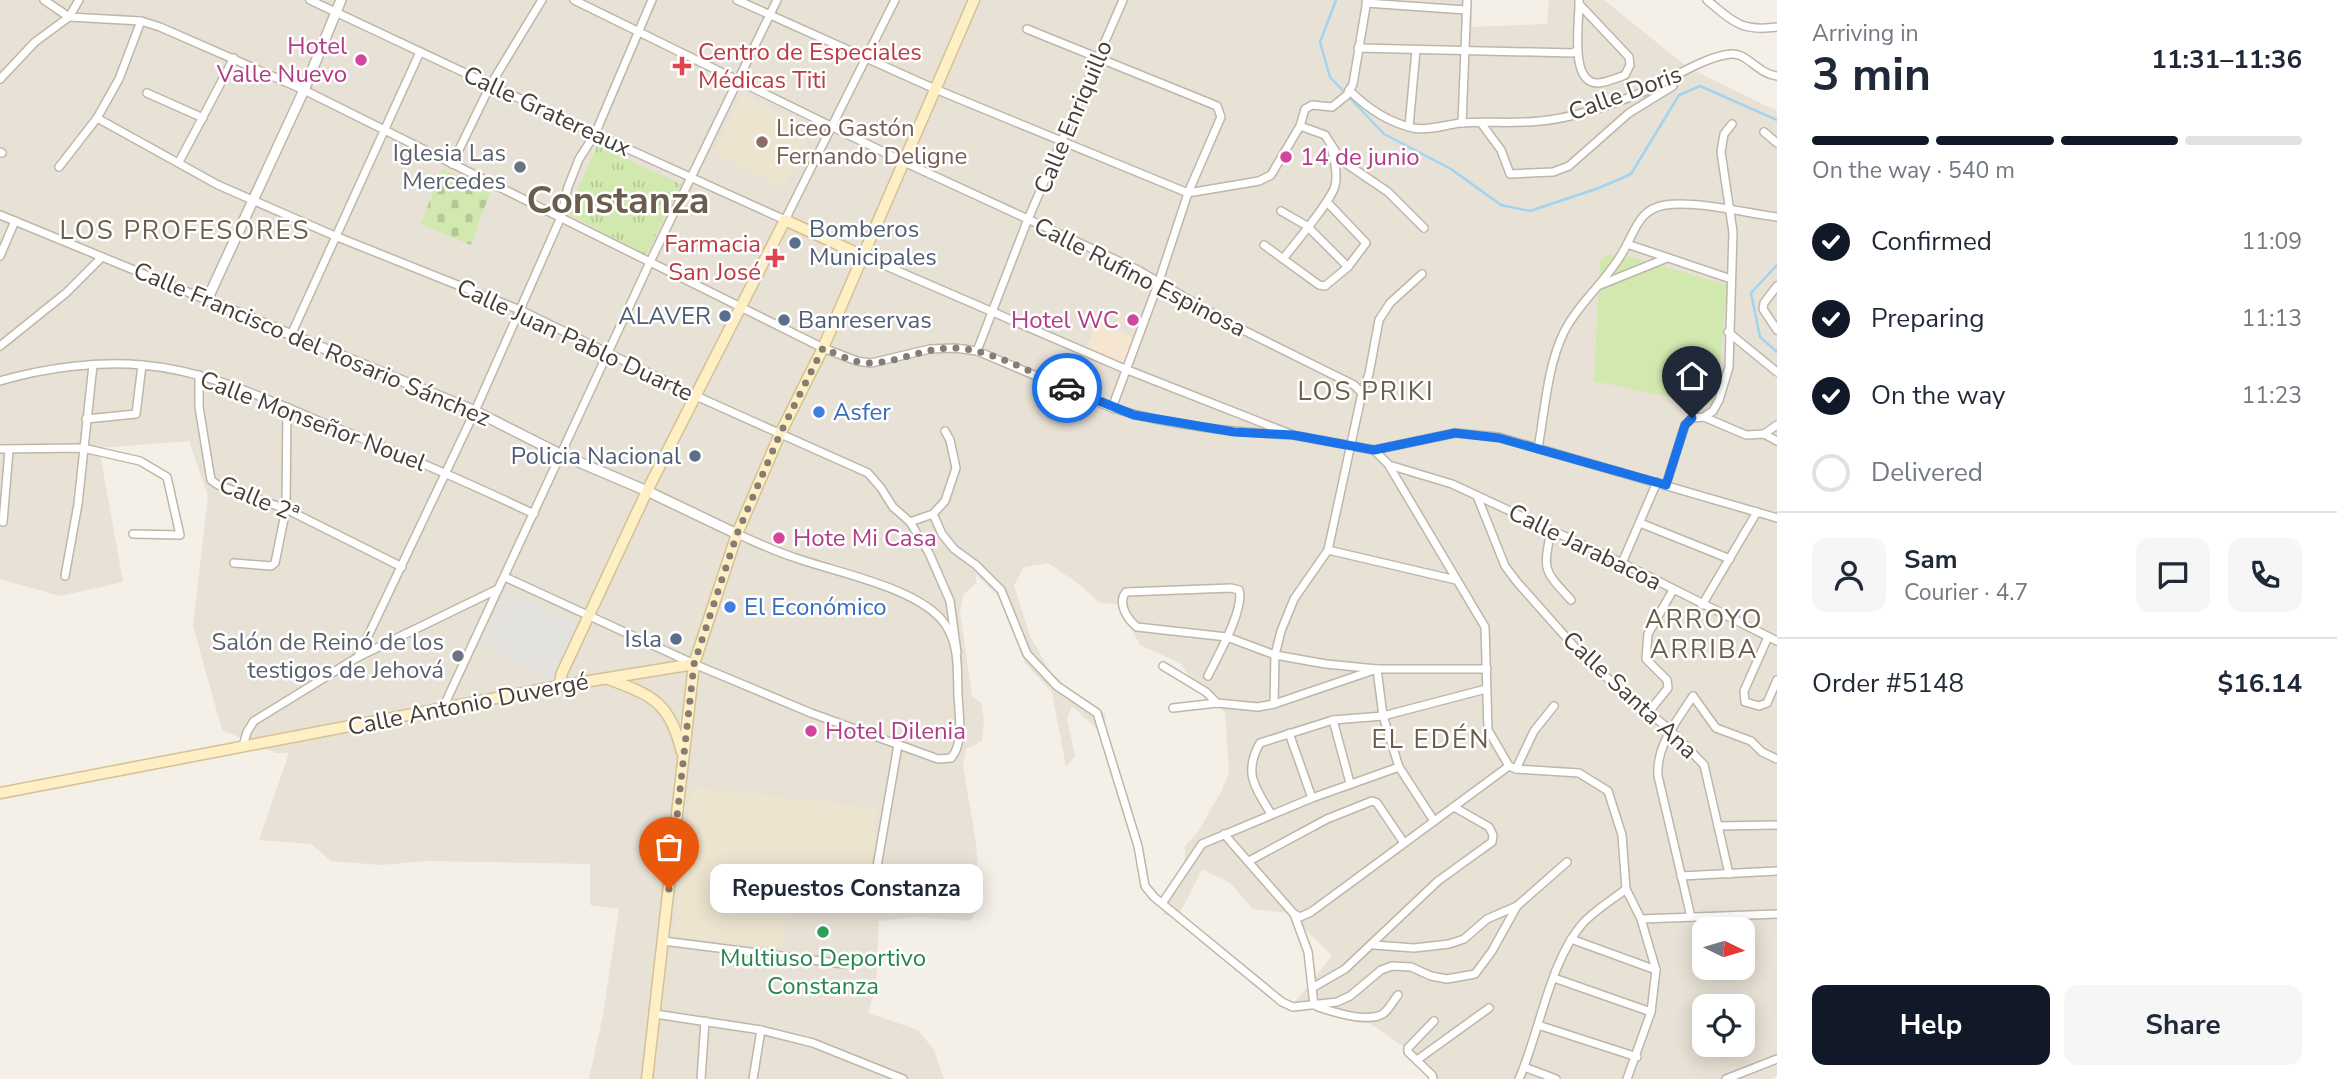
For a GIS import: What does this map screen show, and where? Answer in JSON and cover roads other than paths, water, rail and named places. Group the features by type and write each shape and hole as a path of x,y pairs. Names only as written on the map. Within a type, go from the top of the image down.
{"main road":[{"path":"647,1079 694,664 737,534 780,434 823,348 974,0"},
{"path":"559,687 562,673 647,491 785,220"},
{"name":"Calle Gratereaux","path":"785,220 863,256"},
{"name":"Calle Antonio Duvergé","path":"0,793 606,678 694,664"},
{"path":"606,678 641,691 669,714 676,727 684,759"}],"street":[{"path":"44,0 69,17 141,21 234,58 304,90 823,348 857,361 871,363 930,349 976,351 1112,408 1234,432 1293,435"},
{"path":"0,79 35,42 69,17 79,0"},
{"name":"Calle Gratereaux","path":"310,0 785,220"},
{"path":"207,300 304,90 341,0"},
{"path":"452,164 491,84 542,0"},
{"name":"Calle Rufino Espinosa","path":"574,0 832,128 1138,270 1229,324 1354,384 1362,393"},
{"path":"358,657 475,411 561,217 568,187 579,159 595,134 652,0"},
{"path":"737,0 934,89 1188,193 1259,181 1271,175 1300,126 1305,109 1308,106 1332,107 1353,84 1367,2 1410,3 1466,10"},
{"path":"442,710 650,262 777,0"},
{"path":"785,220 895,0"},
{"name":"Calle Enriquillo","path":"976,351 1028,219 1123,0"},
{"path":"1462,123 1467,0"},
{"path":"1707,0 1735,24 1758,30 1777,27"},
{"path":"1579,2 1629,57 1629,70 1625,75 1598,83 1586,79 1580,70 1577,50 1579,2"},
{"path":"59,167 97,118 119,79 141,21"},
{"path":"1027,29 1217,106 1221,117 1188,193 1112,408"},
{"path":"1358,48 1463,52 1573,53 1577,50"},
{"path":"1409,127 1416,50"},
{"path":"291,335 420,51"},
{"name":"Calle Doris","path":"1349,90 1367,107 1396,123 1427,129 1462,123 1537,122 1568,116 1608,105 1709,60 1736,54 1763,74 1777,76"},
{"path":"178,162 234,58"},
{"path":"1481,123 1501,150 1510,174 1553,172 1569,166 1629,113 1673,86 1675,77"},
{"path":"147,93 204,118"},
{"name":"Calle Juan Pablo Duarte","path":"97,118 218,185 335,236 520,310 695,396 869,473 893,507 911,522 929,553 950,601 957,653 957,751 951,758 937,759 898,745"},
{"path":"1704,417 1713,411 1719,400 1729,367 1733,232 1721,152 1724,134 1732,124"},
{"path":"1300,126 1325,135 1341,160 1388,192 1424,228"},
{"path":"1764,132 1777,143"},
{"path":"1283,259 1327,202 1335,186 1335,165 1330,143"},
{"path":"1264,245 1319,285 1325,286 1348,267 1366,243 1327,202"},
{"path":"1538,448 1553,362 1564,332 1627,244 1636,223 1649,211 1664,205 1777,217"},
{"path":"1281,211 1307,226 1348,267"},
{"name":"Calle Francisco del Rosario Sánchez","path":"0,215 475,411 560,454 647,491 737,534 795,558 923,603 946,625 957,653"},
{"path":"0,256 15,221"},
{"path":"1627,244 1731,279"},
{"name":"Calle Gratereaux","path":"863,256 1125,369 1293,435 1374,450 1455,433 1499,438 1777,517"},
{"path":"0,346 46,311 102,257"},
{"path":"1597,287 1667,258"},
{"path":"1274,704 1275,655 1281,631 1294,599 1328,550 1379,320 1390,303 1422,274"},
{"path":"1777,286 1770,293 1763,309 1777,330"},
{"path":"1728,332 1776,370"},
{"path":"65,576 78,505 93,365"},
{"name":"Calle Monseñor Nouel","path":"0,381 22,375 93,365 142,365 199,374 445,472 534,514"},
{"path":"86,419 136,414 142,365"},
{"name":"Calle 2ª","path":"199,374 199,407 211,480 218,485 286,509 402,567"},
{"path":"234,563 273,565 286,509 287,407"},
{"path":"1666,485 1685,425 1692,418 1704,417 1746,435 1764,434 1777,425"},
{"path":"911,522 933,514 945,501 956,468 950,440 945,431"},
{"path":"1764,434 1777,442"},
{"path":"0,449 83,448 140,461 167,477 180,535 133,534"},
{"path":"3,522 9,450"},
{"path":"1374,450 1388,464 1485,627 1488,730 1512,768"},
{"name":"Calle Jarabacoa","path":"1388,464 1452,484 1622,563 1777,641"},
{"path":"1622,563 1657,482"},
{"name":"Calle Santa Ana","path":"1477,496 1505,566 1517,582 1588,662 1670,730 1704,765 1729,874"},
{"path":"1702,605 1757,512"},
{"path":"933,514 942,534 954,549 976,565 1002,590 1027,654 1057,686 1097,713 1138,845 1145,886 1282,1002 1293,1007 1337,1002 1381,970 1392,966 1411,967 1431,976 1447,979 1475,974 1492,951 1517,906"},
{"path":"1640,523 1730,559"},
{"path":"1551,530 1545,560 1547,574 1571,600"},
{"path":"1328,550 1456,580"},
{"path":"505,577 694,664 811,713 898,745 870,907"},
{"path":"1208,676 1227,636 1241,595 1239,590 1231,587 1126,592 1121,604 1133,624 1227,636 1275,655 1326,664 1377,668 1487,669"},
{"path":"243,746 254,721 358,657 498,589"},
{"path":"1647,713 1668,688 1667,680 1646,659 1646,640 1673,590"},
{"path":"1768,637 1744,691 1745,702 1759,706 1767,704 1777,680"},
{"path":"1164,666 1206,692 1217,703"},
{"path":"1173,708 1217,703 1258,707 1274,704 1377,668"},
{"path":"1377,668 1383,716 1399,766 1434,821"},
{"path":"1270,814 1251,777 1252,757 1260,743 1333,720 1383,716 1486,689"},
{"path":"1691,917 1658,776 1657,762 1670,730 1693,696 1716,728 1751,741 1762,752 1777,759"},
{"path":"1294,914 1305,916 1434,821 1512,768 1554,706"},
{"path":"1333,720 1350,783"},
{"path":"1289,733 1312,798"},
{"path":"1163,902 1202,844 1270,814 1399,766"},
{"path":"1512,768 1579,773 1608,791 1622,835 1626,889 1641,919 1656,970 1651,1012 1627,1079"},
{"path":"1249,862 1327,819 1372,801 1377,803 1404,843"},
{"path":"1312,988 1345,969 1374,945 1438,881 1492,842 1493,835 1489,827 1454,807"},
{"path":"1718,826 1777,825"},
{"path":"1224,834 1294,914 1308,952 1314,1005"},
{"path":"1374,945 1414,948 1449,944 1464,939 1487,919 1517,906 1567,862"},
{"path":"1681,876 1777,871"},
{"path":"1519,1079 1554,978 1572,939 1584,922 1626,889"},
{"path":"1641,919 1777,914"},
{"path":"1572,939 1656,970"},
{"path":"663,941 844,964"},
{"path":"1554,978 1651,1012"},
{"path":"1314,1005 1343,1015 1375,1016 1384,1013 1398,995"},
{"path":"1417,1060 1489,1008"},
{"path":"655,1014 761,1030 813,1043 903,1079"},
{"path":"701,1079 705,1021"},
{"path":"1433,1079 1408,1052 1408,1048 1434,1021"},
{"path":"1538,1025 1637,1057"},
{"path":"752,1079 761,1030"},
{"path":"1726,1079 1777,1059"},
{"path":"1524,1067 1556,1079"}],"waterway":[{"path":"1336,0 1320,42 1330,77 1384,134 1451,169 1501,205 1530,211 1599,188 1631,174 1679,95 1700,86 1777,120"},
{"path":"1777,265 1751,293 1760,337 1777,352"}],"place":[{"name":"Hotel Valle Nuevo","path":"361,60"},
{"name":"Centro de Especiales Médicas Titi","path":"682,66"},
{"name":"Liceo Gastón Fernando Deligne","path":"762,142"},
{"name":"14 de junio","path":"1286,157"},
{"name":"Iglesia Las Mercedes","path":"520,167"},
{"name":"Bomberos Municipales","path":"795,243"},
{"name":"Farmacia San José","path":"775,258"},
{"name":"ALAVER","path":"725,316"},
{"name":"Banreservas","path":"784,320"},
{"name":"Hotel WC","path":"1133,320"},
{"name":"Asfer","path":"819,412"},
{"name":"Policia Nacional","path":"695,456"},
{"name":"Hote Mi Casa","path":"779,538"},
{"name":"El Económico","path":"730,607"},
{"name":"Isla","path":"676,639"},
{"name":"Salón de Reinó de los testigos de Jehová","path":"458,656"},
{"name":"Hotel Dilenia","path":"811,731"},
{"name":"Repuestos Constanza","path":"669,889"},
{"name":"Multiuso Deportivo Constanza","path":"823,932"}],"district":[{"name":"Constanza","path":"618,200"},
{"name":"LOS PROFESORES","path":"185,230"},
{"name":"LOS PRIKI","path":"1366,391"},
{"name":"ARROYO ARRIBA","path":"1704,634"},
{"name":"EL EDÉN","path":"1431,739"}]}
